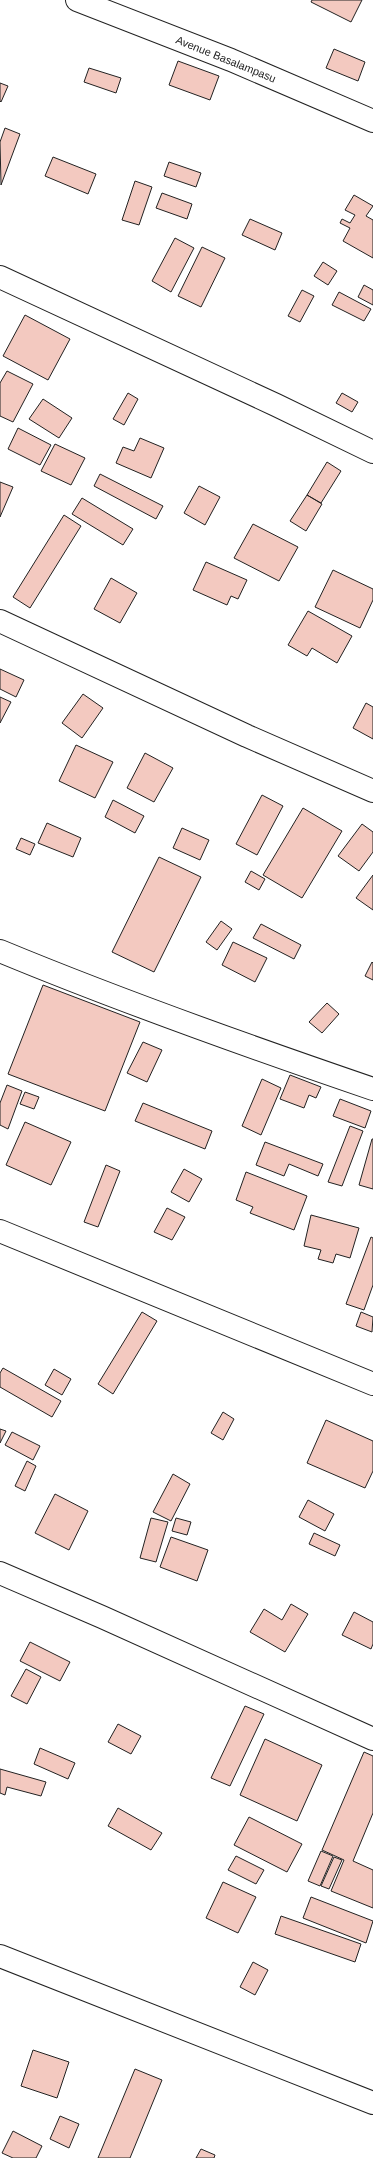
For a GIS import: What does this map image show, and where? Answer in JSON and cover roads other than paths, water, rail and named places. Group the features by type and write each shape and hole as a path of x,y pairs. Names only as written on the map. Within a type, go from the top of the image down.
{"street":[{"name":"Avenue Basalampasu","path":"77,0 231,60 373,121"},
{"path":"0,277 276,405 373,452"},
{"path":"0,621 247,736 373,791"},
{"path":"0,951 94,990 214,1035 373,1089"},
{"path":"0,1231 373,1384"},
{"path":"0,1573 109,1620 373,1739"},
{"path":"0,1956 373,2103"}]}
